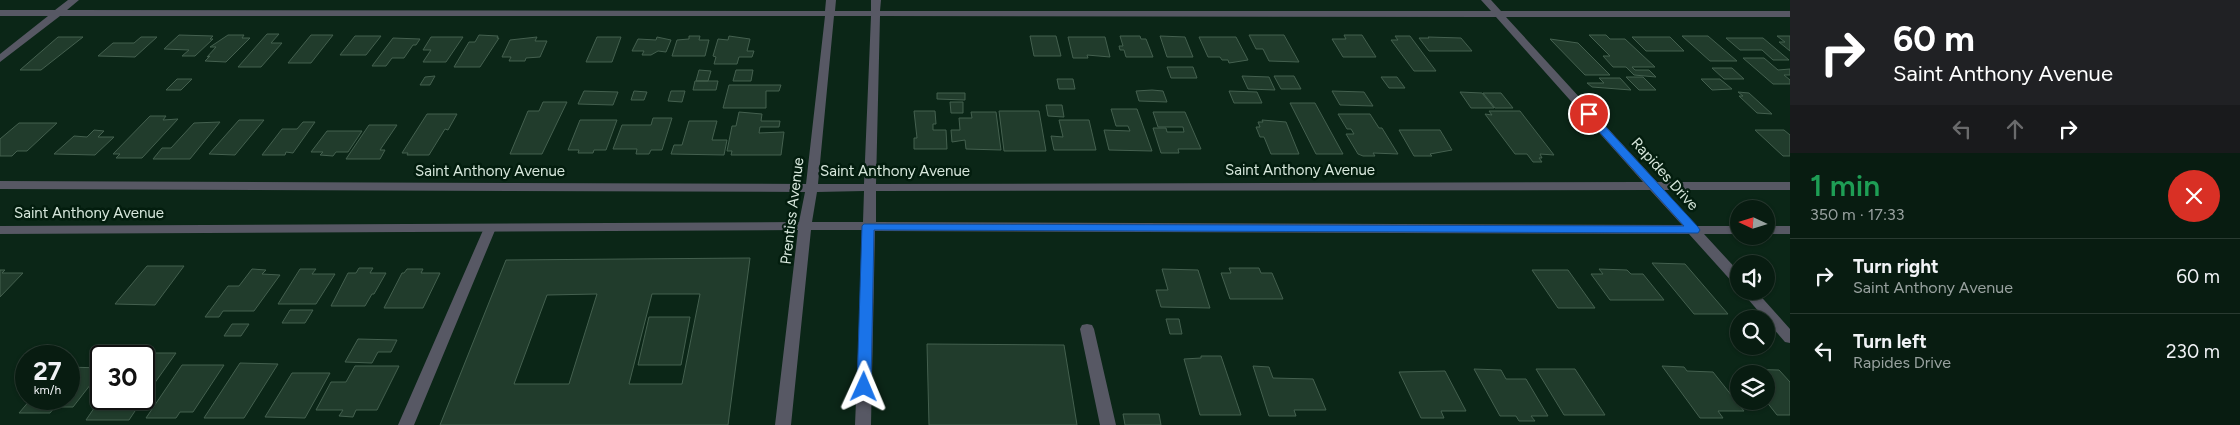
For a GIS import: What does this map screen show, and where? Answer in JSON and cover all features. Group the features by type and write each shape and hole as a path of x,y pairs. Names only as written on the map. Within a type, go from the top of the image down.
{"street":[{"path":"0,59 74,0"},
{"name":"Prentiss Avenue","path":"783,425 805,226 812,187 831,0"},
{"path":"863,425 876,0"},
{"name":"Rapides Drive","path":"1486,0 1730,271"},
{"path":"0,13 1790,14"},
{"name":"Saint Anthony Avenue","path":"0,184 812,187 1790,186"},
{"name":"Saint Anthony Avenue","path":"0,230 868,226 1730,230"},
{"path":"406,425 490,228"},
{"path":"1775,230 1790,230"},
{"path":"1756,300 1790,338"},
{"path":"1087,329 1108,425"}],"building":[{"path":"267,34 279,34 271,43 282,43 261,67 238,67"},
{"path":"179,35 213,36 210,39 213,39 195,56 182,56 189,50 164,49"},
{"path":"228,35 244,35 242,38 250,38 226,62 205,61 216,47 210,47"},
{"path":"311,35 333,35 311,63 288,63"},
{"path":"479,35 498,36 497,38 499,38 480,67 454,67 469,42 475,42"},
{"path":"1249,35 1284,35 1299,62 1269,61 1263,49 1256,49"},
{"path":"1344,35 1362,35 1376,57 1343,57 1332,39 1346,39"},
{"path":"1589,35 1606,35 1610,39 1625,39 1655,67 1632,67 1635,70 1649,70 1656,77 1634,75 1626,67 1613,67 1603,56 1610,56"},
{"path":"355,36 381,36 366,55 340,55"},
{"path":"689,36 700,36 699,40 709,40 705,56 672,56 677,40 689,39"},
{"path":"729,36 750,39 747,51 754,51 752,57 739,57 737,64 714,64 716,57 713,56 718,39 728,40"},
{"path":"1030,36 1056,36 1061,56 1034,56"},
{"path":"1120,36 1140,36 1141,39 1146,39 1153,57 1126,57 1124,50 1120,50 1119,46 1123,46"},
{"path":"1160,36 1185,37 1193,57 1167,57"},
{"path":"1395,36 1410,36 1436,71 1414,71 1391,40 1398,40"},
{"path":"1682,36 1708,36 1737,61 1710,61"},
{"path":"1777,36 1790,36 1790,51 1779,42 1785,42"},
{"path":"58,37 83,37 41,70 20,70"},
{"path":"141,37 157,37 135,57 98,56 113,43 134,43"},
{"path":"431,37 463,37 446,62 423,62 431,50 423,50"},
{"path":"537,37 535,41 547,41 540,57 526,58 525,61 509,61 511,57 502,57 510,40"},
{"path":"597,37 621,37 612,62 586,62"},
{"path":"657,37 671,40 666,52 658,51 651,55 642,55 644,51 632,51 638,39 656,40"},
{"path":"1068,37 1105,37 1110,57 1087,55 1088,58 1073,58"},
{"path":"1199,37 1236,37 1248,60 1229,63 1228,60 1222,60 1220,57 1208,57"},
{"path":"1632,37 1670,37 1684,51 1646,51"},
{"path":"393,38 420,39 404,58 392,58 386,66 372,66"},
{"path":"1419,38 1461,38 1472,51 1429,51"},
{"path":"1726,38 1763,38 1789,60 1773,60 1762,50 1740,50"},
{"path":"1550,39 1578,43 1610,75 1585,75"},
{"path":"1743,58 1764,58 1778,70 1790,69 1790,75 1784,75 1790,80 1790,84 1773,84"},
{"path":"1167,67 1193,67 1197,78 1171,78"},
{"path":"1712,68 1732,68 1744,79 1724,79"},
{"path":"699,70 711,71 708,81 696,81"},
{"path":"736,70 753,70 751,81 733,81"},
{"path":"435,76 430,85 420,85 425,77"},
{"path":"1242,76 1269,77 1275,90 1248,89"},
{"path":"1274,76 1294,76 1301,89 1281,89"},
{"path":"1381,77 1397,77 1405,88 1389,88"},
{"path":"1626,77 1643,77 1656,90 1639,90"},
{"path":"1599,78 1620,78 1631,90 1592,87 1587,83 1604,83"},
{"path":"177,79 192,79 181,90 166,90"},
{"path":"1057,79 1073,79 1075,89 1059,89"},
{"path":"1701,79 1720,79 1732,89 1712,90"},
{"path":"695,81 718,81 716,90 693,90"},
{"path":"729,85 781,85 779,91 766,91 766,108 723,108"},
{"path":"584,91 618,92 613,105 578,104"},
{"path":"634,91 647,92 644,100 631,100"},
{"path":"671,91 685,91 682,102 668,101"},
{"path":"1136,91 1163,91 1167,102 1139,101"},
{"path":"1229,91 1257,92 1262,103 1234,103"},
{"path":"1332,91 1364,92 1373,106 1340,105"},
{"path":"1460,92 1482,93 1494,108 1471,108"},
{"path":"1738,92 1749,93 1772,114 1757,113 1739,96 1743,96"},
{"path":"937,93 965,93 965,100 937,99"},
{"path":"1483,93 1501,93 1513,108 1495,108"},
{"path":"543,102 567,102 542,154 510,154 528,111 539,111"},
{"path":"950,102 963,102 963,113 951,113"},
{"path":"1290,103 1315,103 1343,154 1316,154"},
{"path":"1046,105 1062,105 1064,117 1048,116"},
{"path":"1111,109 1137,109 1152,151 1109,150 1104,130 1130,131 1128,126 1116,126"},
{"path":"914,111 935,111 936,124 933,124 933,130 946,130 947,149 914,149 914,138 917,138"},
{"path":"999,111 1039,111 1046,151 1004,151"},
{"path":"1489,111 1520,111 1554,155 1540,154 1542,158 1539,158 1542,162 1533,162 1527,154 1515,154 1485,114 1492,115"},
{"path":"739,112 762,114 761,121 780,121 779,127 760,127 759,133 784,132 781,155 731,155 732,151 727,151 732,126 736,126"},
{"path":"971,112 996,112 1001,150 966,149 965,140 952,142 951,130 960,130 959,118 972,118"},
{"path":"1153,112 1185,112 1201,149 1178,149 1179,153 1161,153 1153,128 1166,128 1167,132 1184,132 1183,127 1158,127"},
{"path":"427,114 457,114 448,130 445,129 429,155 407,155 408,153 402,153"},
{"path":"1338,114 1370,114 1379,128 1382,128 1398,154 1373,153 1375,156 1363,156 1358,154 1346,134 1354,134 1351,129 1347,129"},
{"path":"150,116 166,116 163,120 178,119 142,158 116,158 120,154 113,154"},
{"path":"653,118 672,118 662,150 651,150 649,154 636,154 637,149 613,149 622,125 651,125"},
{"path":"239,120 264,120 235,155 209,154"},
{"path":"580,120 617,120 606,150 594,150 593,153 578,153 579,150 568,150"},
{"path":"1059,120 1089,120 1096,150 1054,150 1051,136 1063,137"},
{"path":"1262,120 1286,122 1299,154 1271,154 1264,137 1260,137 1256,127 1260,127 1258,122 1263,122"},
{"path":"689,121 717,121 712,140 727,140 724,155 671,154 674,145 682,145"},
{"path":"220,122 190,159 153,159 162,148 171,148 194,123"},
{"path":"303,122 315,122 293,153 262,155 282,129 297,129"},
{"path":"19,123 57,123 27,151 17,151 12,156 0,156 0,139"},
{"path":"369,125 397,125 380,150 385,150 380,159 346,159"},
{"path":"94,130 104,131 98,137 114,137 95,155 54,154 74,136 87,137"},
{"path":"1399,130 1440,130 1452,150 1430,154 1432,156 1414,156"},
{"path":"1755,130 1784,130 1790,135 1790,156 1783,156"},
{"path":"327,131 362,131 348,152 336,152 333,156 320,155 323,152 311,152"},
{"path":"750,258 728,425 440,425 506,260","holes":["597,294 569,384 514,384 547,295","652,294 700,294 682,384 629,384"]},
{"path":"1652,263 1685,264 1728,314 1694,314"},
{"path":"147,266 184,266 155,305 115,304"},
{"path":"359,268 373,268 370,273 386,273 374,294 372,294 365,306 331,306 348,273 356,273"},
{"path":"1229,268 1259,268 1261,273 1272,273 1283,299 1230,299 1221,273 1231,273"},
{"path":"252,269 266,270 262,274 280,275 254,311 223,311 219,317 205,317 228,286 239,286"},
{"path":"300,269 316,269 312,274 335,274 316,304 278,304"},
{"path":"407,269 423,269 421,273 440,273 423,308 384,308 402,273"},
{"path":"1162,269 1198,270 1210,308 1161,307 1156,290 1168,290"},
{"path":"1599,269 1627,270 1631,274 1643,274 1664,300 1610,300 1591,274 1603,274"},
{"path":"0,270 5,270 2,273 23,273 0,297"},
{"path":"1532,270 1568,270 1595,308 1558,308"},
{"path":"290,310 313,310 305,323 282,323"},
{"path":"649,317 690,317 681,365 638,365"},
{"path":"1166,319 1179,319 1182,334 1170,334"},
{"path":"232,324 249,324 241,336 224,336"},
{"path":"358,339 397,340 391,352 378,352 372,363 345,362"},
{"path":"927,344 1064,345 1077,425 929,425"},
{"path":"155,353 176,353 155,383"},
{"path":"1201,356 1221,356 1241,415 1200,415 1184,359 1201,358"},
{"path":"240,363 278,364 244,418 204,418"},
{"path":"182,365 224,365 193,412 180,412 176,418 146,418 151,410 155,410 155,405"},
{"path":"355,366 399,366 377,410 356,410 353,417 339,416 343,410 316,410 331,382 346,382"},
{"path":"1253,366 1269,367 1273,378 1313,379 1326,410 1294,410 1296,416 1269,416"},
{"path":"1662,366 1684,367 1687,371 1713,372 1730,393 1730,410 1744,411 1718,411 1723,418 1700,418"},
{"path":"80,367 90,368 90,385 80,398"},
{"path":"1474,369 1501,370 1506,379 1526,379 1548,416 1531,416 1535,421 1519,421 1516,416 1500,416"},
{"path":"1536,369 1575,369 1605,415 1564,415"},
{"path":"1775,370 1779,370 1790,382 1790,415 1777,415 1773,410 1775,410"},
{"path":"1445,371 1466,411 1441,411 1444,418 1421,418 1399,372"},
{"path":"292,373 330,373 305,418 265,417"},
{"path":"22,410 52,410 50,413 19,413"},
{"path":"93,410 136,410 129,420 86,420"},
{"path":"1123,414 1159,414 1161,425 1125,425"}],"route":[{"path":"864,387 868,226 1694,230 1589,114"}]}
